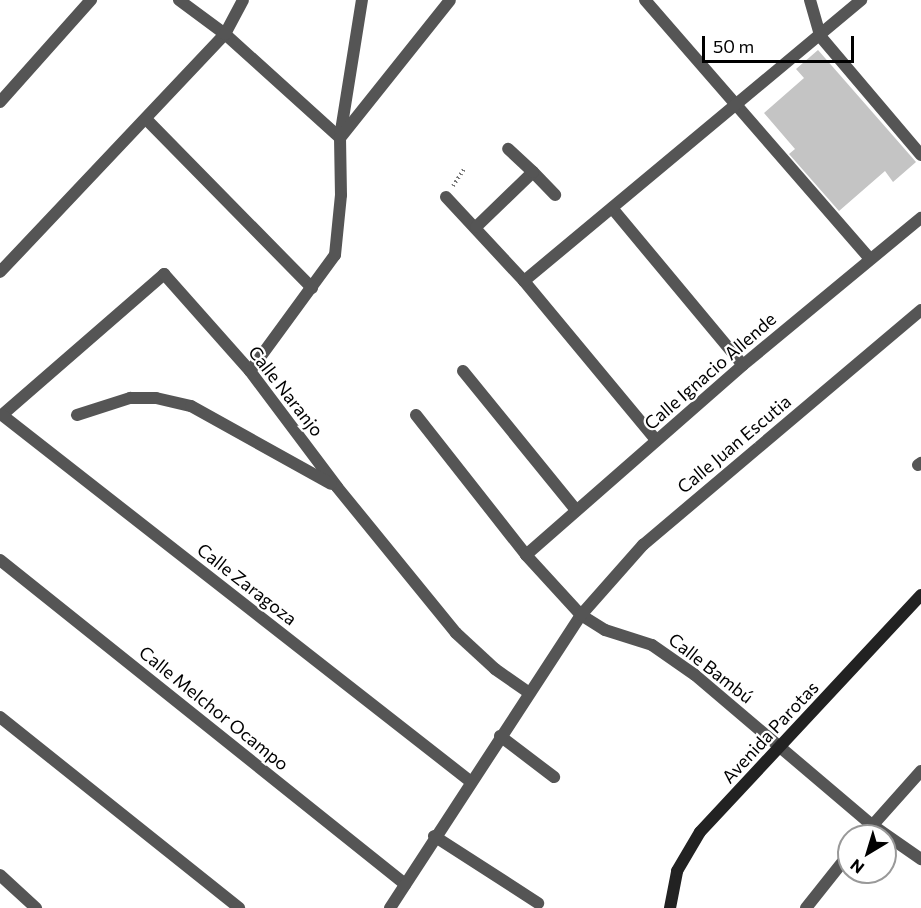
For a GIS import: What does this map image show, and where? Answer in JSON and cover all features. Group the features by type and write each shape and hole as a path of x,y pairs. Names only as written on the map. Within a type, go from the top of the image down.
{"street":[{"path":"0,102 91,0"},
{"path":"179,0 225,34 340,138"},
{"path":"0,272 225,34 243,0"},
{"path":"340,138 450,0"},
{"path":"645,0 870,259"},
{"path":"810,0 819,19 820,36 921,155"},
{"path":"524,281 861,0"},
{"path":"250,371 335,255 341,195 340,138 359,1"},
{"path":"146,119 312,288"},
{"path":"508,149 555,195"},
{"path":"476,227 532,172"},
{"path":"446,197 524,281 656,440"},
{"path":"612,208 743,365"},
{"name":"Calle Ignacio Allende","path":"526,555 575,509 743,365 921,218"},
{"name":"Calle Naranjo","path":"1,412 164,274 250,371 337,487 456,633 495,669 528,692"},
{"name":"Calle Juan Escutia","path":"390,908 434,836 581,615 644,545 921,310"},
{"path":"463,371 575,509"},
{"path":"77,415 130,398 156,398 191,406 337,487"},
{"name":"Calle Zaragoza","path":"1,412 470,782"},
{"name":"Calle Bambú","path":"416,415 526,555 581,615 605,630 652,645 695,675 871,824"},
{"name":"Calle Melchor Ocampo","path":"0,560 405,884"},
{"name":"Avenida Parotas","path":"670,908 677,871 700,832 782,748 921,595"},
{"path":"0,717 239,908"},
{"path":"500,736 554,777"},
{"path":"873,824 921,771"},
{"path":"434,836 538,903"},
{"name":"Calle Bambú","path":"897,842 921,859"},
{"path":"806,908 837,869"},
{"path":"0,875 36,908"}],"building":[{"path":"818,50 916,162 893,182 885,171 839,211 789,154 795,149 764,113 804,78 796,69"}]}
